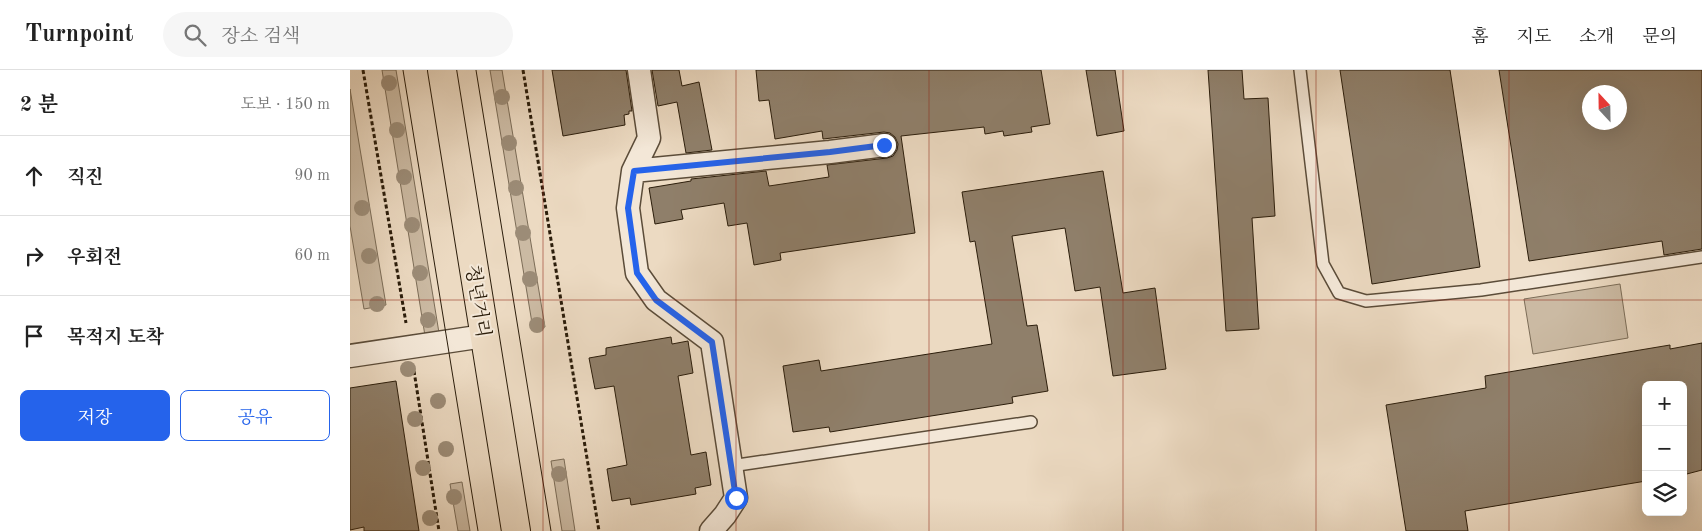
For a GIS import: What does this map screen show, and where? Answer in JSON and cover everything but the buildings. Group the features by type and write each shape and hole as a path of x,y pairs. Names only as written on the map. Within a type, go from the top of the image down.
{"main road":[{"name":"청년거리","path":"442,70 516,531"}],"street":[{"path":"639,70 650,138 634,171 628,208 637,273 656,300 712,342 736,498 711,531"},
{"path":"634,171 884,145"},
{"path":"350,356 484,336"}],"lane":[{"path":"1300,70 1323,264 1339,293 1366,301 1481,290 1702,257"},
{"path":"731,466 1031,422"}],"path":[{"path":"363,70 439,531"},
{"path":"523,70 599,531"}],"shaded area":[{"path":"382,70 396,70 440,339 426,342"},
{"path":"490,70 502,70 545,327 533,329"},
{"path":"350,89 386,305 364,309 350,226"},
{"path":"1620,284 1628,338 1533,354 1524,299"},
{"path":"564,459 575,531 562,531 551,461"},
{"path":"462,482 470,531 458,531 450,484"}],"tram line":[{"path":"403,70 478,531"},
{"path":"476,70 551,531"}],"route":[{"path":"736,498 712,342 656,300 637,273 628,208 634,171 884,145"}]}
